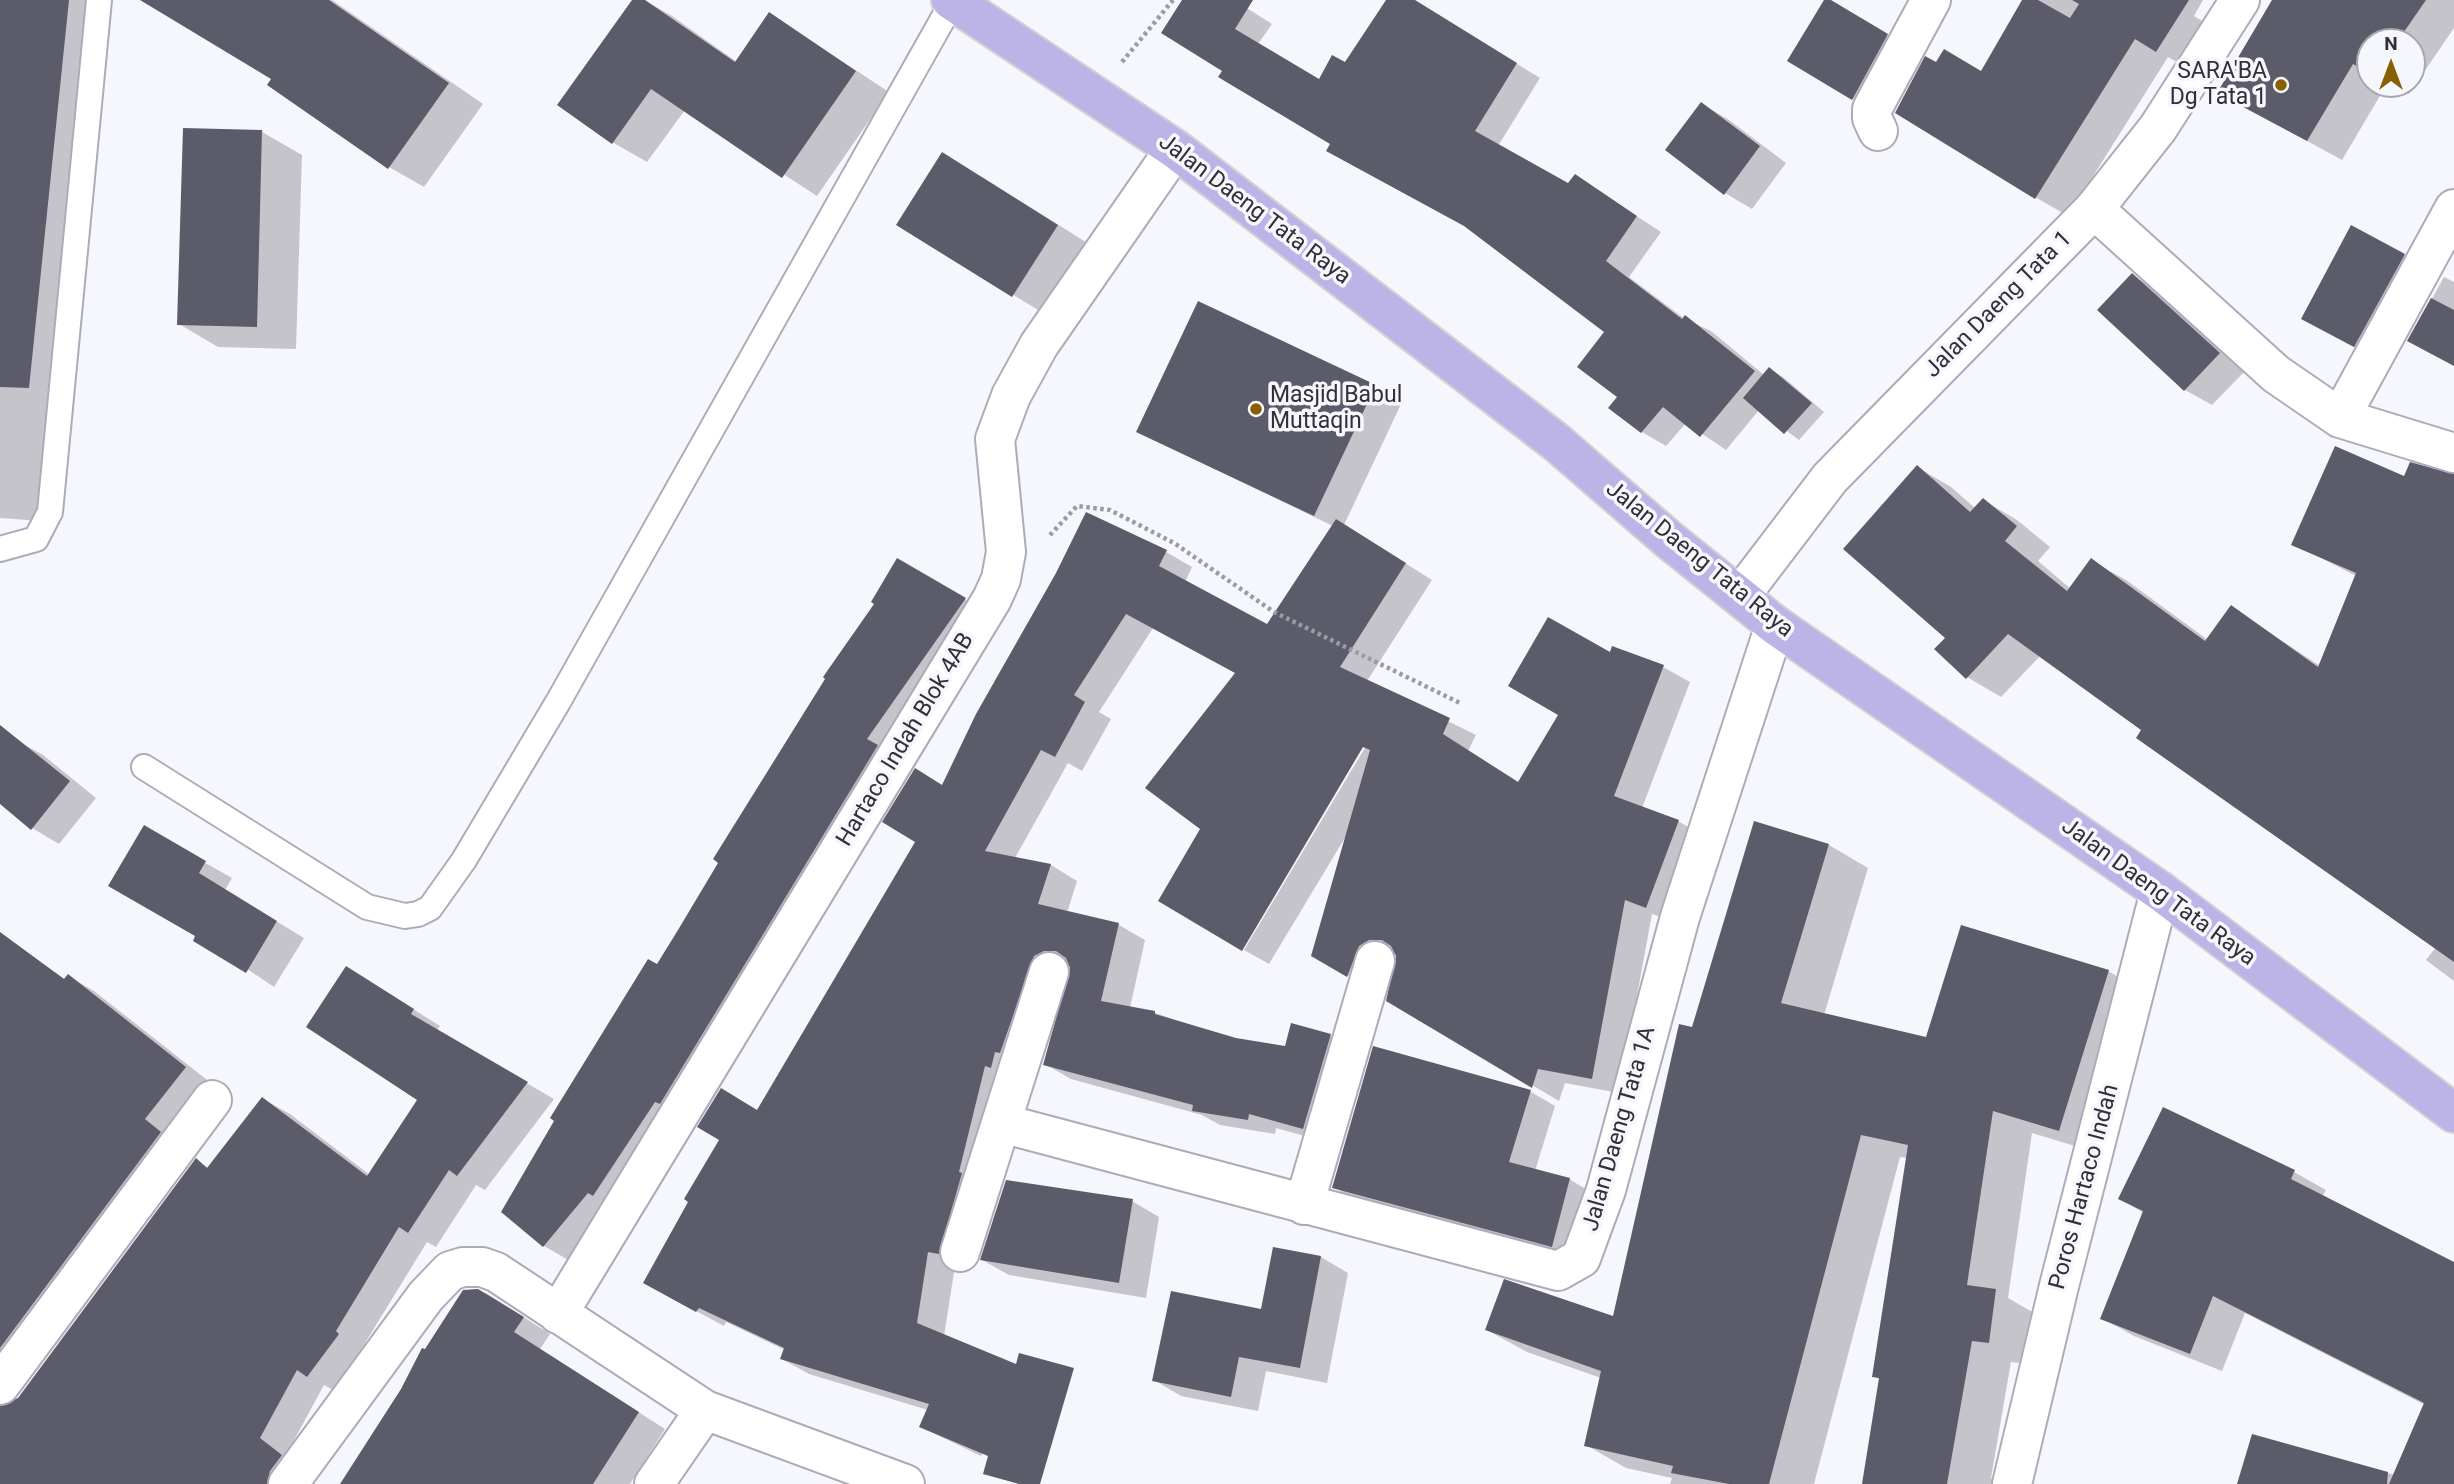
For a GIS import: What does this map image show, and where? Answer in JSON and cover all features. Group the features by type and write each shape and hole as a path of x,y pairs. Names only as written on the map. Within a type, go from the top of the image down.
{"main road":[{"name":"Jalan Daeng Tata Raya","path":"952,1 1175,149 1556,442 1668,539 1775,625 2160,891 2454,1113"}],"street":[{"path":"1878,131 1872,118 1872,109 1931,0"},
{"name":"Jalan Daeng Tata 1","path":"1740,596 1830,478 2094,209 2158,128 2240,0"},
{"name":"Hartaco Indah Blok 4AB","path":"558,1314 992,599 1001,579 1006,552 995,439 1011,396 1039,345 1175,149"},
{"path":"2340,418 2454,208"},
{"path":"2094,209 2276,374 2340,418 2454,453"},
{"name":"Jalan Daeng Tata 1A","path":"1001,1123 1558,1272 1581,1258 1606,1190 1680,918 1775,625"},
{"name":"Poros Hartaco Indah","path":"2012,1484 2059,1286 2090,1176 2160,891"},
{"path":"1304,1205 1376,961"},
{"path":"960,1252 1049,972"},
{"path":"0,1385 212,1100"},
{"path":"288,1484 426,1296 450,1271 463,1266 482,1266 705,1410 905,1484"},
{"path":"654,1484 705,1410"}],"lane":[{"path":"0,549 36,539 51,512 99,0"},
{"path":"144,767 367,907 405,916 430,908 464,860 558,702 952,1"}],"path":[{"path":"1095,95 1173,0"},
{"path":"1048,537 1077,506 1110,510 1174,543 1274,612 1462,704"}],"building":[{"path":"0,0 69,0 29,388 0,387"},
{"path":"140,0 329,0 449,83 388,169 267,85 271,79"},
{"path":"632,0 645,0 735,62 769,12 856,71 782,178 651,89 612,144 557,105"},
{"path":"1182,0 1253,0 1235,29 1319,79 1332,55 1345,62 1386,0 1415,0 1517,63 1475,131 1568,183 1575,174 1637,216 1606,261 1682,319 1685,315 1755,371 1700,437 1663,407 1641,433 1608,408 1617,397 1577,367 1604,332 1464,226 1326,151 1330,144 1218,77 1222,71 1161,33"},
{"path":"1824,0 1831,0 1888,34 1852,100 1787,61"},
{"path":"2022,0 2038,0 2070,18 2079,4 2072,0 2189,0 2156,52 2135,39 2035,199 1895,113 1925,56 1936,62 1944,49 1981,71"},
{"path":"2272,0 2426,0 2407,28 2356,28 2356,66 2353,64 2307,141 2217,93"},
{"path":"1701,102 1760,146 1724,195 1665,150"},
{"path":"183,128 262,130 257,327 177,325"},
{"path":"942,152 1058,225 1012,297 896,225"},
{"path":"2351,225 2405,254 2354,347 2301,319"},
{"path":"2132,273 2220,353 2184,391 2097,310"},
{"path":"2431,298 2454,310 2454,366 2407,341"},
{"name":"Masjid Babul Muttaqin","path":"1198,301 1376,385 1314,516 1136,432"},
{"path":"1769,367 1812,403 1784,434 1743,398"},
{"path":"2335,446 2404,476 2410,462 2454,474 2454,962 2136,738 2141,730 2008,634 1966,679 1934,649 1945,638 1843,549 1917,465 1970,512 1983,498 2017,526 2005,541 2067,591 2091,558 2205,641 2231,605 2318,667 2356,573 2291,545"},
{"path":"1086,512 1167,550 1159,566 1267,624 1336,519 1406,563 1340,667 1450,718 1443,734 1518,782 1558,715 1508,686 1548,617 1610,652 1612,646 1664,665 1614,796 1679,820 1646,908 1625,900 1592,1079 1538,1069 1532,1088 1386,1001 1396,956 1391,946 1382,940 1369,940 1359,946 1347,977 1311,956 1370,750 1363,747 1242,951 1158,901 1200,829 1145,788 1235,673 1126,614 1074,695 1085,702 1055,757 1041,750 985,851 1051,864 1038,904 1119,923 1101,1001 1155,1011 1155,1014 1236,1038 1285,1046 1291,1023 1331,1034 1303,1129 1249,1114 1248,1120 1192,1111 1193,1105 1043,1065 1070,968 1066,958 1056,951 1044,951 1034,956 1000,1053 995,1052 991,1068 985,1066 959,1172 962,1173 939,1254 928,1252 917,1323 1016,1364 1019,1353 1074,1368 1040,1484 1019,1484 983,1474 988,1456 919,1427 929,1404 780,1359 784,1348 699,1308 696,1312 643,1283 688,1202 684,1199 719,1140 697,1127 721,1088 757,1110 915,842 882,822 915,768 942,785 976,714 1056,573"},
{"path":"897,558 966,598 867,739 878,745 660,1104 655,1102 593,1196 588,1193 543,1247 501,1212 554,1121 550,1118 648,959 657,964 718,863 713,859 825,679 823,677 874,604 871,602"},
{"path":"0,725 70,781 31,830 0,804"},
{"path":"1754,821 1829,844 1781,1003 1926,1037 1961,925 2109,970 2059,1131 1993,1111 1967,1285 1996,1289 1989,1343 1972,1341 1947,1484 1862,1484 1879,1378 1872,1377 1908,1145 1861,1135 1769,1484 1729,1484 1671,1473 1673,1466 1584,1446 1601,1371 1485,1330 1504,1279 1613,1316 1679,1024 1692,1027"},
{"path":"144,825 206,861 199,873 277,921 246,973 193,941 195,936 108,886"},
{"path":"0,932 64,979 68,974 186,1067 145,1119 161,1132 0,1348"},
{"path":"346,966 414,1009 411,1014 528,1082 457,1176 449,1170 408,1233 399,1227 336,1331 339,1334 307,1377 297,1370 260,1438 282,1455 270,1471 267,1484 0,1484 0,1406 18,1398 196,1158 207,1168 262,1097 367,1176 417,1100 306,1027"},
{"path":"1373,1046 1531,1090 1509,1162 1570,1178 1552,1247 1332,1188"},
{"path":"2163,1107 2295,1170 2291,1179 2454,1262 2454,1484 2389,1484 2424,1403 2213,1296 2190,1354 2100,1319 2143,1211 2118,1199"},
{"path":"1006,1180 1133,1199 1119,1283 980,1260"},
{"path":"1273,1247 1321,1256 1300,1368 1239,1357 1231,1397 1152,1381 1171,1291 1261,1309"},
{"path":"478,1289 524,1317 514,1332 639,1412 593,1484 340,1484 401,1389 422,1348 425,1349 463,1290"},
{"path":"2252,1434 2388,1472 2387,1484 2237,1484"}],"place":[{"name":"SARA'BA Dg Tata 1","path":"2281,85"},
{"name":"Masjid Babul Muttaqin","path":"1256,409"}]}
